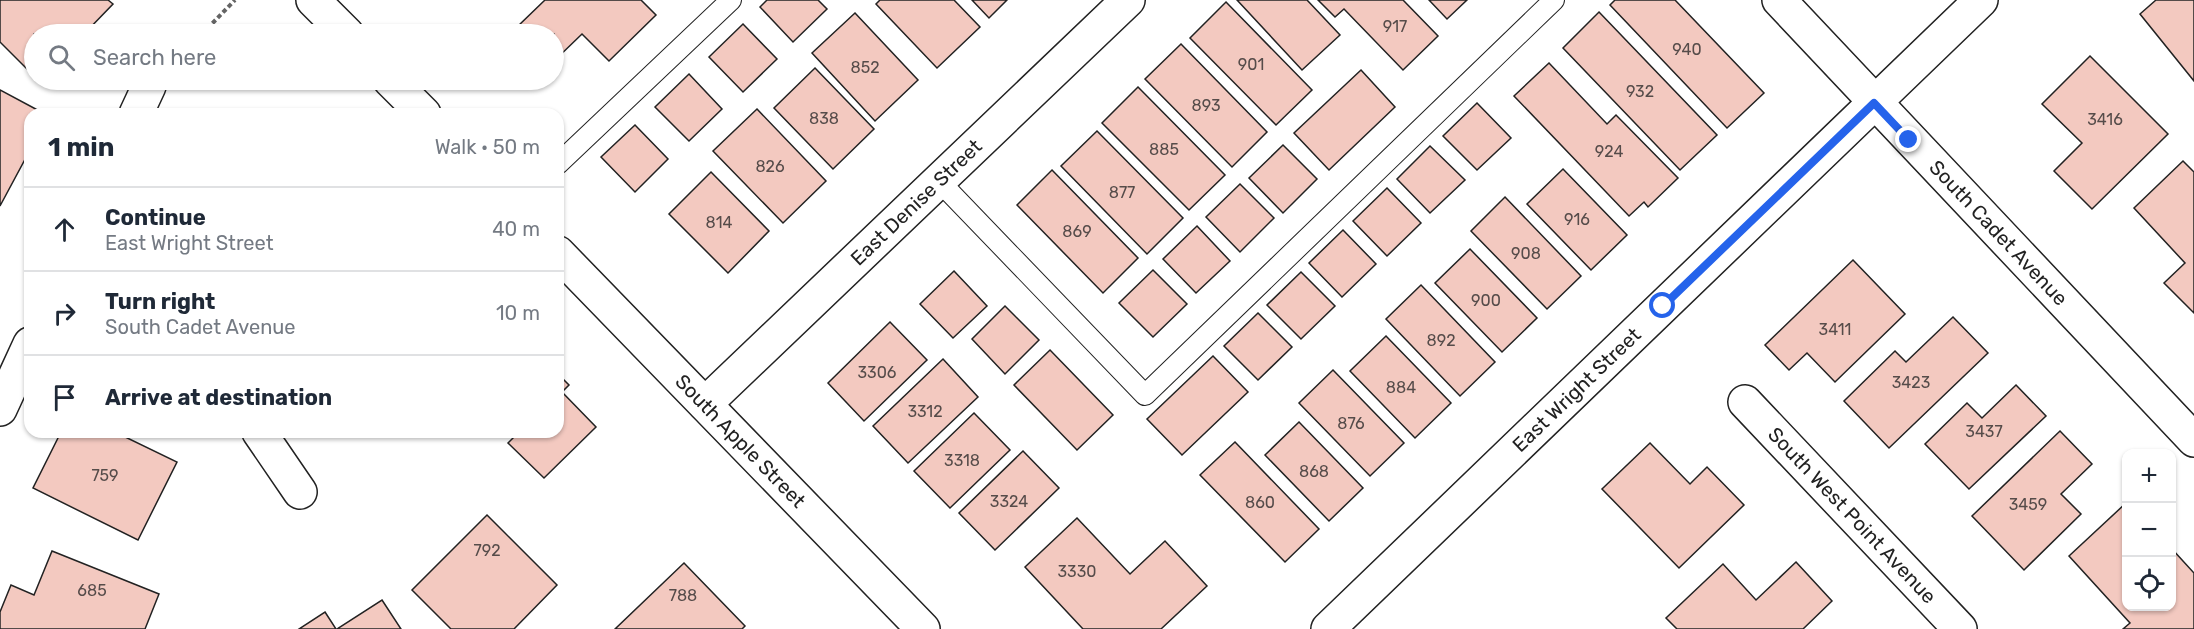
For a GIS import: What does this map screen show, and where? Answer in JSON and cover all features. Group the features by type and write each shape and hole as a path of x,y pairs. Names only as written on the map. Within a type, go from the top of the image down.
{"street":[{"path":"313,0 337,24"},
{"name":"East Denise Street","path":"705,405 1128,0"},
{"name":"South Cadet Avenue","path":"1779,0 2194,440"},
{"name":"East Wright Street","path":"1328,629 1981,0"},
{"path":"400,90 418,108"},
{"name":"South Apple Street","path":"564,259 923,629"},
{"path":"0,409 24,357"},
{"name":"South West Point Avenue","path":"1745,402 1960,629"},
{"path":"263,438 300,492"}],"lane":[{"path":"564,158 731,0"},
{"path":"939,181 1145,395 1554,0"}],"path":[{"path":"212,24 236,0"}],"building":[{"path":"0,0 108,0 113,4 94,24 24,24 24,66 0,42"},
{"path":"545,0 641,0 656,15 609,61 582,34 564,51 564,24 520,24"},
{"path":"767,0 818,0 827,9 793,42 760,7"},
{"path":"880,0 954,0 980,27 937,68 876,4"},
{"path":"972,0 1007,0 989,18"},
{"path":"1237,0 1307,0 1340,35 1302,70"},
{"path":"1318,0 1403,0 1438,36 1403,70 1344,9 1335,17"},
{"path":"1429,0 1467,0 1447,19"},
{"path":"1615,0 1675,0 1764,93 1727,128 1610,5"},
{"path":"2156,0 2194,0 2194,81 2140,14"},
{"path":"1226,2 1312,90 1276,125 1190,38"},
{"path":"1599,12 1717,135 1680,170 1563,48"},
{"path":"855,13 918,80 875,121 812,53"},
{"path":"743,24 777,59 743,92 709,57"},
{"path":"1181,44 1267,132 1232,167 1145,79"},
{"path":"2090,56 2168,134 2092,209 2054,171 2082,143 2042,104"},
{"path":"1549,63 1607,124 1616,115 1678,178 1648,207 1644,202 1629,216 1514,96"},
{"path":"815,68 874,129 833,169 774,108"},
{"path":"1361,70 1395,107 1329,170 1294,133"},
{"path":"689,74 722,109 689,141 655,107"},
{"path":"1138,87 1225,175 1189,210 1102,123"},
{"path":"0,90 34,108 24,108 24,161 0,206"},
{"path":"1477,103 1511,138 1477,170 1443,136"},
{"path":"757,109 826,181 783,223 713,151"},
{"path":"635,125 668,159 635,192 601,157"},
{"path":"1097,131 1183,218 1147,254 1061,166"},
{"path":"1283,145 1317,179 1283,213 1249,178"},
{"path":"1430,146 1465,180 1430,213 1397,179"},
{"path":"2183,161 2194,172 2194,313 2164,283 2185,263 2134,208"},
{"path":"1563,169 1627,235 1591,270 1527,204"},
{"path":"1052,170 1138,258 1103,293 1017,205"},
{"path":"711,172 769,231 728,273 669,214"},
{"path":"1240,184 1274,218 1240,252 1206,217"},
{"path":"1387,188 1421,223 1387,256 1353,221"},
{"path":"1505,197 1581,276 1547,309 1471,231"},
{"path":"1197,226 1230,261 1196,293 1163,259"},
{"path":"1343,230 1376,264 1342,297 1309,263"},
{"path":"1470,249 1537,318 1502,352 1435,283"},
{"path":"1853,260 1905,314 1835,382 1807,353 1789,370 1765,345"},
{"path":"1153,270 1187,304 1153,337 1119,303"},
{"path":"954,271 987,306 953,338 920,304"},
{"path":"1301,272 1335,306 1301,339 1267,305"},
{"path":"1421,285 1495,362 1460,396 1386,319"},
{"path":"1005,306 1039,340 1005,374 972,339"},
{"path":"1258,313 1292,347 1258,380 1224,346"},
{"path":"1953,317 1988,353 1889,448 1844,401 1895,351 1906,362"},
{"path":"890,322 927,360 864,421 828,383"},
{"path":"1386,336 1451,403 1415,438 1350,371"},
{"path":"1050,350 1113,415 1077,450 1014,385"},
{"path":"1213,356 1248,392 1182,455 1147,419"},
{"path":"943,359 978,397 908,463 873,426"},
{"path":"1333,370 1404,443 1370,476 1299,403"},
{"path":"564,380 569,385 564,390"},
{"path":"2016,385 2046,416 1969,489 1925,444 1967,403 1982,418"},
{"path":"564,394 596,427 544,478 508,443 513,438 564,438"},
{"path":"974,413 1010,450 950,508 914,471"},
{"path":"1299,422 1363,488 1329,521 1265,455"},
{"path":"2060,431 2092,464 2061,494 2081,514 2024,570 1972,516"},
{"path":"58,438 127,438 177,462 138,540 33,488"},
{"path":"1235,442 1319,529 1285,562 1200,475"},
{"path":"1650,443 1690,484 1707,467 1744,505 1679,568 1602,489"},
{"path":"1023,451 1059,488 995,550 959,513"},
{"path":"2122,507 2122,611 2176,611 2176,553 2194,573 2194,629 2123,629 2130,623 2069,556"},
{"path":"487,515 557,585 514,629 451,629 412,590"},
{"path":"1077,518 1130,574 1165,541 1207,586 1161,629 1083,629 1025,567"},
{"path":"52,551 159,594 145,629 0,629 0,612 11,585 34,595"},
{"path":"1796,562 1832,601 1803,629 1677,629 1666,618 1723,564 1756,600"},
{"path":"684,563 745,626 742,629 615,629"},
{"path":"382,600 401,629 337,629"},
{"path":"325,612 336,629 299,629"}],"route":[{"path":"1663,306 1874,103 1909,140"}]}
